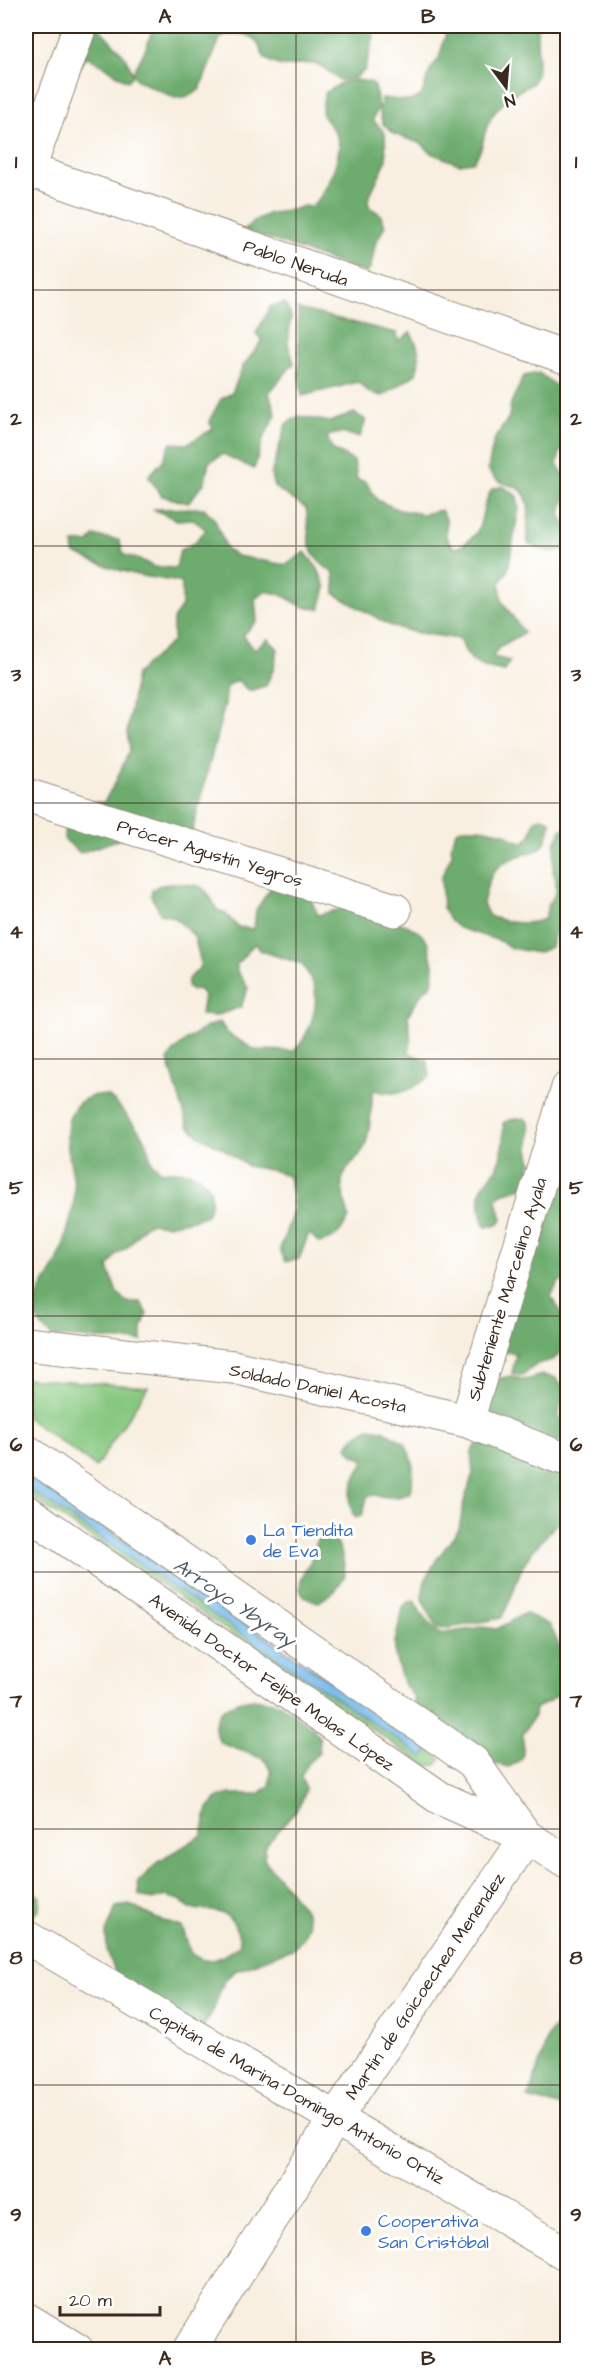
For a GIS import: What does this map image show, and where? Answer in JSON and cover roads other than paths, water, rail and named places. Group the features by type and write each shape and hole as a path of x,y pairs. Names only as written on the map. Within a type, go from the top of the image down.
{"street":[{"path":"27,172 80,26"},
{"name":"Pablo Neruda","path":"27,172 567,358"},
{"name":"Prócer Agustín Yegros","path":"26,795 395,910"},
{"name":"Subteniente Marcelino Ayala","path":"467,1421 567,1088"},
{"name":"Soldado Daniel Acosta","path":"26,1344 233,1367 467,1421 567,1459"},
{"name":"Avenida Doctor Felipe Molas López","path":"26,1451 473,1762 526,1837"},
{"name":"Avenida Doctor Felipe Molas López","path":"26,1511 440,1798 526,1837 567,1863"},
{"name":"Martin de Goicoechea Menendez","path":"189,2349 336,2117 526,1837"},
{"name":"Capitán de Marina Domingo Antonio Ortiz","path":"26,1937 567,2254"},
{"path":"26,2319 77,2349"}],"water":[{"path":"26,1475 429,1748 423,1757 26,1487"}],"place":[{"name":"La Tiendita de Eva","path":"251,1540"},
{"name":"Cooperativa San Cristóbal","path":"366,2231"}],"water label":[{"name":"Arroyo Ybyray","path":"235,1602"}]}
